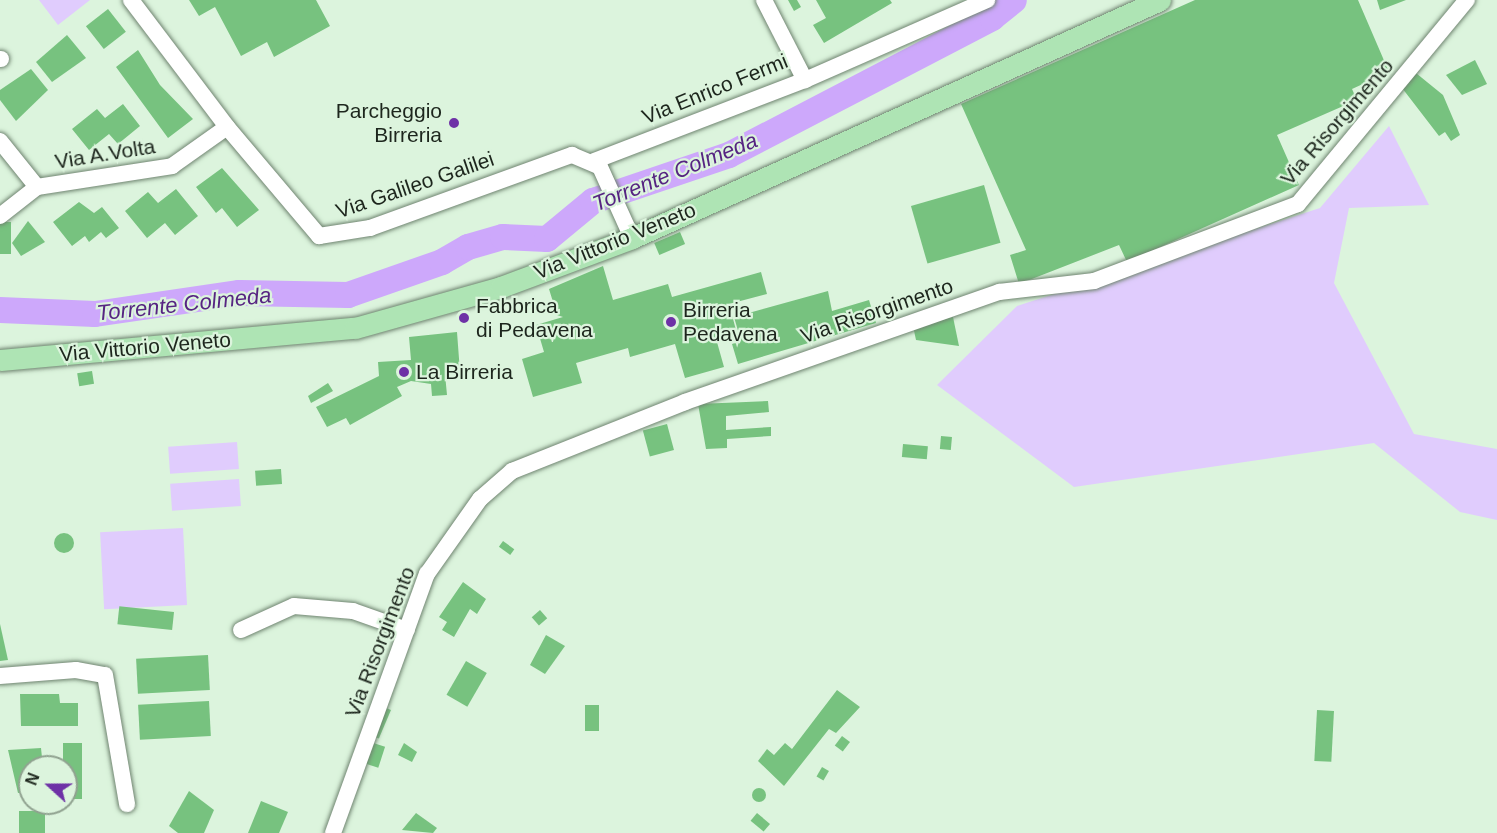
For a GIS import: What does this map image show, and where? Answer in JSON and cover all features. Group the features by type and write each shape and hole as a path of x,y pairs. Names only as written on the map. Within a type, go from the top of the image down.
{"main road":[{"name":"Via Vittorio Veneto","path":"0,360 355,328 501,287 632,238 1160,0"}],"street":[{"name":"Via Galileo Galilei","path":"131,0 227,127 298,215 326,238 370,228 559,158 578,156 598,166"},
{"name":"Via Enrico Fermi","path":"598,166 805,80 764,0"},
{"path":"805,80 987,0"},
{"name":"Via Risorgimento","path":"333,833 432,565 480,499 512,471 685,402 999,292 1094,281 1298,204 1468,1"},
{"name":"Via A.Volta","path":"0,141 37,187 172,166 227,127"},
{"path":"598,166 632,238"},
{"path":"0,216 37,187"},
{"path":"241,630 294,606 353,611 407,630"},
{"path":"0,676 76,670 105,675 127,804"}],"shaded area":[{"path":"39,0 90,0 58,25"},
{"path":"1389,126 1429,205 1349,208 1334,283 1414,434 1497,449 1497,520 1460,512 1374,443 1074,487 937,385 1017,306 1320,208"},
{"path":"237,442 239,469 170,474 168,447"},
{"path":"239,479 241,506 172,511 170,484"},
{"path":"183,528 187,605 104,609 100,532"}],"building":[{"path":"189,0 316,0 330,26 274,57 267,42 241,56 215,7 199,16"},
{"path":"788,0 797,0 801,7 794,11"},
{"path":"816,0 890,0 892,3 824,43 813,25 826,18"},
{"path":"1195,0 1358,0 1389,72 1352,89 1357,100 1277,135 1299,185 1127,262 1119,245 1019,284 1010,255 1026,250 961,104"},
{"path":"1377,0 1406,0 1380,10"},
{"path":"108,9 126,32 104,49 86,26"},
{"path":"67,35 86,58 52,82 36,62"},
{"path":"138,50 160,85 193,119 168,138 116,67"},
{"path":"1475,60 1487,84 1462,95 1446,75"},
{"path":"31,69 48,90 16,121 0,100 0,90"},
{"path":"1411,69 1443,95 1460,135 1451,141 1445,132 1439,136 1399,84"},
{"path":"123,104 140,126 118,144 109,134 89,150 72,129 97,109 105,118"},
{"path":"222,168 259,210 237,227 222,208 216,213 196,187"},
{"path":"984,185 1001,243 927,264 911,206"},
{"path":"176,189 198,216 175,235 165,223 147,238 125,211 148,192 158,203"},
{"path":"79,202 94,213 102,207 119,228 106,238 101,232 89,242 85,236 72,246 53,222"},
{"path":"28,221 45,242 21,256 12,243"},
{"path":"0,222 11,222 11,254 0,254"},
{"path":"680,232 685,244 659,255 654,243"},
{"path":"603,266 613,300 668,284 672,297 761,272 767,294 729,304 736,330 715,335 724,367 685,378 675,344 630,357 628,348 576,363 582,383 533,397 522,359 544,352 536,325 563,317 557,315 549,289"},
{"path":"828,291 832,311 869,300 876,323 738,364 732,344 741,341 734,317"},
{"path":"953,317 959,346 916,340 913,326"},
{"path":"457,332 460,372 445,374 447,395 432,396 431,384 411,381 397,387 402,396 350,425 346,418 327,427 316,407 379,376 378,362 411,360 409,337"},
{"path":"92,371 94,384 79,386 77,373"},
{"path":"328,383 333,391 311,403 308,396"},
{"path":"768,401 769,412 726,416 726,430 771,427 771,436 727,439 727,448 706,449 698,404"},
{"path":"667,424 674,450 650,457 643,430"},
{"path":"941,436 952,437 951,450 940,449"},
{"path":"903,444 928,446 927,459 902,457"},
{"path":"281,469 282,484 256,486 255,471"},
{"path":"60,533 68,533 74,539 74,547 68,553 60,553 54,547 54,539"},
{"path":"503,541 514,549 510,555 499,547"},
{"path":"463,582 486,599 477,614 470,609 454,637 442,630 447,622 439,617"},
{"path":"119,606 174,612 172,630 117,624"},
{"path":"540,610 547,618 539,626 532,617"},
{"path":"0,624 8,660 0,661"},
{"path":"546,635 565,646 545,674 530,665"},
{"path":"208,655 210,690 138,694 136,659"},
{"path":"466,661 487,673 467,707 446,695"},
{"path":"837,690 860,707 836,733 829,729 784,786 758,761 767,749 774,755 785,743 792,749"},
{"path":"20,694 59,694 60,703 78,703 78,726 21,726"},
{"path":"209,701 211,736 140,740 138,705"},
{"path":"379,705 391,710 379,739 367,734"},
{"path":"585,705 599,705 599,731 585,731"},
{"path":"1317,710 1334,711 1331,762 1314,761"},
{"path":"842,736 850,742 843,752 835,746"},
{"path":"367,741 385,747 378,768 360,762"},
{"path":"63,743 82,743 82,799 78,799 78,755 63,755"},
{"path":"404,743 417,752 412,762 398,755"},
{"path":"41,748 42,755 18,755 18,793 8,750"},
{"path":"822,767 829,771 823,781 816,777"},
{"path":"759,788 764,790 766,795 764,800 759,802 754,800 752,795 754,790"},
{"path":"189,791 214,810 204,833 178,833 169,826"},
{"path":"261,801 288,812 279,833 248,833"},
{"path":"416,813 437,828 433,833 402,830"},
{"path":"757,813 770,824 764,832 751,821"},
{"path":"19,815 45,815 45,833 19,833"}],"waterway":[{"name":"Torrente Colmeda","path":"0,310 95,314 239,293 348,295 442,262 468,247 503,237 547,239 593,201 729,155 992,18 1014,0"}],"place":[{"name":"Parcheggio Birreria","path":"454,123"},
{"name":"Fabbrica di Pedavena","path":"464,318"},
{"name":"Birreria Pedavena","path":"671,322"},
{"name":"La Birreria","path":"404,372"}]}
